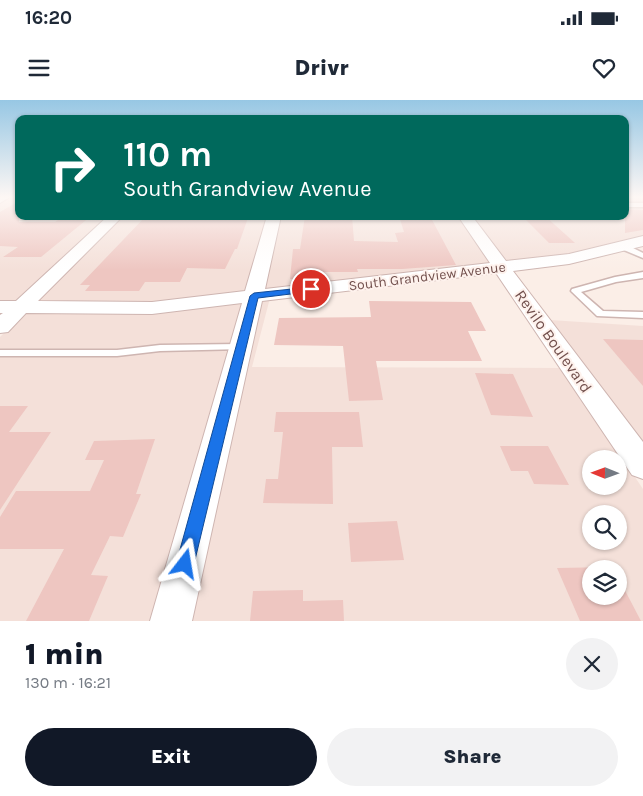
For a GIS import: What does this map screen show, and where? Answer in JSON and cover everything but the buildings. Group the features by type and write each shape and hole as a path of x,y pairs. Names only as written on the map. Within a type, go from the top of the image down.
{"street":[{"path":"0,327 110,221"},
{"path":"170,621 273,221"},
{"name":"Revilo Boulevard","path":"469,221 643,466"},
{"name":"South Grandview Avenue","path":"0,307 152,308 569,259 643,241"}],"lane":[{"path":"622,246 643,256"},
{"path":"643,275 615,280 575,291 600,314 643,315"},
{"path":"0,353 117,353 160,348 240,347"}],"shaded area":[{"path":"0,221 103,221 16,302 0,302"},
{"path":"118,221 266,221 246,292 153,304 35,303"},
{"path":"280,221 462,221 491,265 265,290"},
{"path":"476,221 643,221 643,237 563,256 507,263"},
{"path":"270,298 252,367 561,368 617,450 582,450 582,495 628,495 628,467 643,489 643,621 191,621 263,299"},
{"path":"243,302 150,621 0,621 0,337 25,312"},
{"path":"550,320 643,326 643,446"}],"route":[{"path":"185,564 254,296 311,289"}]}
